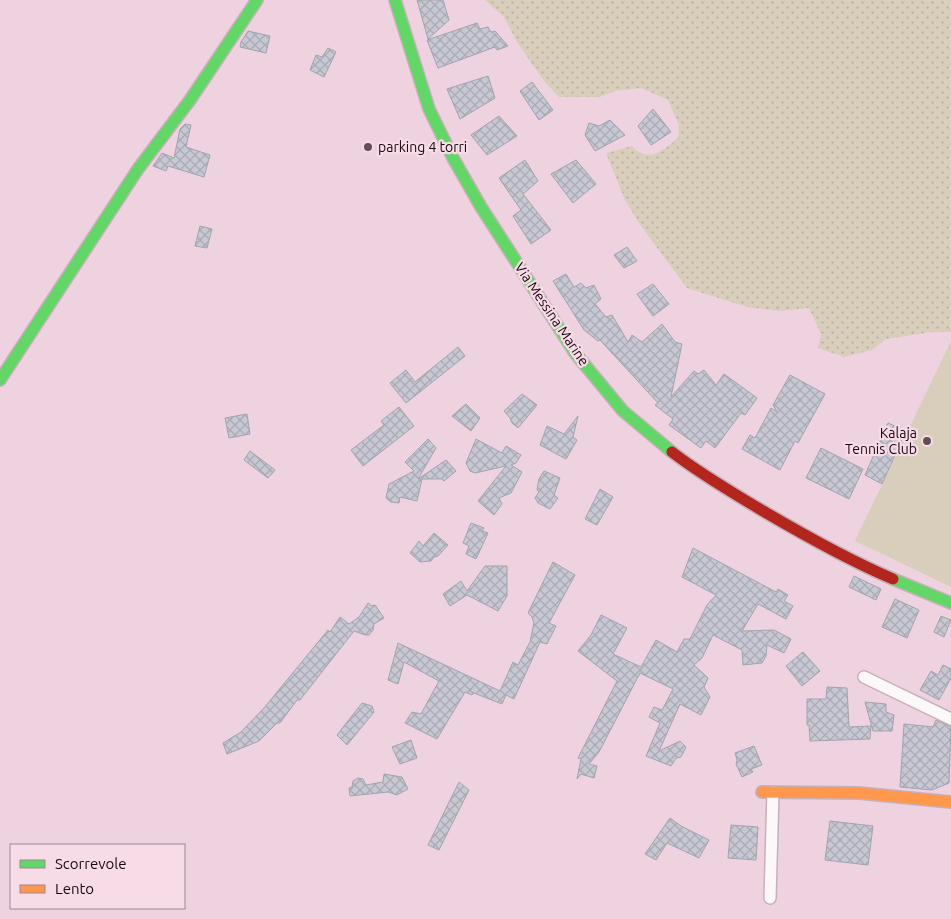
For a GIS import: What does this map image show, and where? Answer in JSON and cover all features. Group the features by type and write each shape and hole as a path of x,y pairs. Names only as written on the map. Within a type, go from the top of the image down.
{"main road":[{"path":"0,380 138,169 190,100 257,0"},
{"name":"Via Messina Marine","path":"395,0 429,109 453,158 480,206 575,353 623,411 665,447 701,474 786,525 860,565 951,603"},
{"path":"768,792 859,793 951,802"}],"street":[{"path":"864,677 951,719"},
{"path":"768,792 770,898"}],"shaded area":[{"path":"485,0 951,0 951,332 932,332 886,339 872,350 844,357 818,348 821,334 809,308 779,311 747,307 687,288 641,226 625,200 606,153 632,146 644,154 655,154 678,138 679,125 668,100 641,88 615,91 600,97 559,97 544,81 517,42 504,17"},
{"name":"Kalaja Tennis Club","path":"951,341 951,587 855,541"}],"building":[{"path":"417,0 443,0 449,20 428,39"},
{"path":"477,23 480,29 488,27 491,32 495,31 508,46 497,50 495,47 438,68 427,40"},
{"path":"248,31 270,36 266,53 240,47"},
{"path":"328,48 336,52 324,77 310,70 316,55 322,57"},
{"path":"488,76 495,98 460,119 447,89"},
{"path":"532,82 553,110 539,120 520,91"},
{"path":"653,109 671,132 651,145 638,126"},
{"path":"499,116 517,136 487,155 471,135"},
{"path":"610,120 625,135 595,151 585,135 589,123 599,126"},
{"path":"185,124 191,125 186,147 210,155 204,177 168,166 166,171 153,166 162,153 174,158 180,129"},
{"path":"525,160 538,181 523,194 551,230 531,244 513,216 521,210 499,178"},
{"path":"576,160 596,184 573,203 551,174"},
{"path":"200,226 212,229 207,248 195,246"},
{"path":"627,247 637,261 624,268 614,255"},
{"path":"566,274 574,287 581,283 586,288 594,285 601,299 595,304 606,317 612,315 628,342 632,335 642,342 662,324 675,342 682,344 671,397 694,371 698,374 704,370 716,385 724,374 757,398 745,415 741,413 715,448 706,441 701,448 669,425 673,419 655,405 658,403 600,340 598,341 584,330 553,281"},
{"path":"653,284 669,304 653,316 637,294"},
{"path":"458,347 465,356 406,403 390,383 406,370 415,382"},
{"path":"790,375 825,394 798,443 795,441 780,470 742,449 750,435 755,438 771,408 777,412 773,405"},
{"path":"522,394 537,405 518,428 504,411"},
{"path":"466,404 480,418 471,431 452,416"},
{"path":"399,407 414,426 363,466 351,450 384,425 381,421"},
{"path":"247,414 250,434 229,438 225,418"},
{"path":"578,416 573,437 577,440 566,459 540,445 547,426 564,434"},
{"path":"888,423 906,431 882,484 865,475"},
{"path":"428,439 436,448 418,479 446,460 456,471 444,481 442,479 422,479 417,501 400,497 399,503 391,502 386,498 389,484 414,471 405,462"},
{"path":"476,439 502,453 506,446 521,455 516,463 511,465 522,472 511,493 499,498 502,504 494,515 478,501 506,466 475,473 470,471 466,463"},
{"path":"821,448 863,469 849,499 806,478"},
{"path":"250,451 275,470 268,478 244,460"},
{"path":"544,471 560,478 554,495 558,498 550,509 538,503 535,498 539,492 537,490 539,479"},
{"path":"600,489 613,497 597,525 585,519"},
{"path":"471,523 484,528 482,531 488,533 476,559 466,554 469,546 463,543"},
{"path":"434,533 448,545 431,561 420,562 410,553 419,541 423,546"},
{"path":"693,548 776,592 778,589 788,595 784,601 793,606 786,619 758,604 742,631 774,630 791,639 784,653 767,645 766,656 762,663 743,665 742,650 713,635 702,658 694,665 708,678 704,687 710,697 701,715 680,704 659,751 680,741 686,747 681,757 676,758 671,766 646,756 660,723 649,717 654,707 662,710 673,689 640,673 599,752 589,764 597,766 594,778 581,774 577,779 581,759 578,758 617,681 578,651 591,635 601,615 627,628 613,654 641,667 656,640 677,652 684,639 690,639 707,605 716,595 682,577"},
{"path":"553,562 575,575 549,623 556,626 547,644 540,642 514,699 506,695 502,704 474,693 472,695 465,692 437,739 405,723 412,712 421,714 439,681 404,662 398,684 388,680 398,643 500,691 513,662 518,665 530,642 534,623 528,613"},
{"path":"485,566 507,566 507,596 498,611 467,595 450,606 443,594 461,581 467,591"},
{"path":"854,576 881,589 876,600 849,587"},
{"path":"895,599 919,610 907,638 882,627"},
{"path":"368,603 372,606 375,605 384,618 374,624 373,630 369,635 354,631 280,723 277,723 259,741 227,754 223,743 241,732 264,708 328,630 330,632 340,617 349,624 359,617"},
{"path":"941,616 951,620 944,637 934,632"},
{"path":"803,652 820,671 802,686 786,666"},
{"path":"943,665 951,669 951,678 939,700 920,690 931,671 938,675"},
{"path":"827,687 847,688 849,727 871,726 870,739 810,741 809,725 807,725 807,699 826,699"},
{"path":"865,702 886,704 886,712 894,715 892,731 873,731"},
{"path":"362,703 372,706 374,712 347,745 337,735"},
{"path":"936,720 951,727 949,783 932,790 900,787 904,724 933,727"},
{"path":"411,740 417,758 400,764 392,747"},
{"path":"754,746 762,765 751,769 753,772 742,777 736,764 735,753"},
{"path":"384,774 402,777 408,789 397,795 388,792 350,796 349,788 352,787 353,781 358,778 363,779 366,785 383,782"},
{"path":"459,782 469,790 439,850 428,845"},
{"path":"670,818 681,826 709,840 699,858 667,843 656,860 645,854"},
{"path":"830,821 873,826 868,865 825,860"},
{"path":"731,825 758,827 756,860 728,858"}],"traffic: fast":[{"path":"0,380 138,169 190,100 257,0"},
{"path":"395,0 429,109 453,158 481,207 575,353 623,411 672,452"},
{"path":"893,579 951,603"}],"traffic: slow":[{"path":"762,792 859,793 951,802"}],"traffic: jam":[{"path":"672,452 714,481 791,527 841,555 893,579"}],"place":[{"name":"parking 4 torri","path":"368,147"},
{"name":"Kalaja Tennis Club","path":"927,441"}]}
